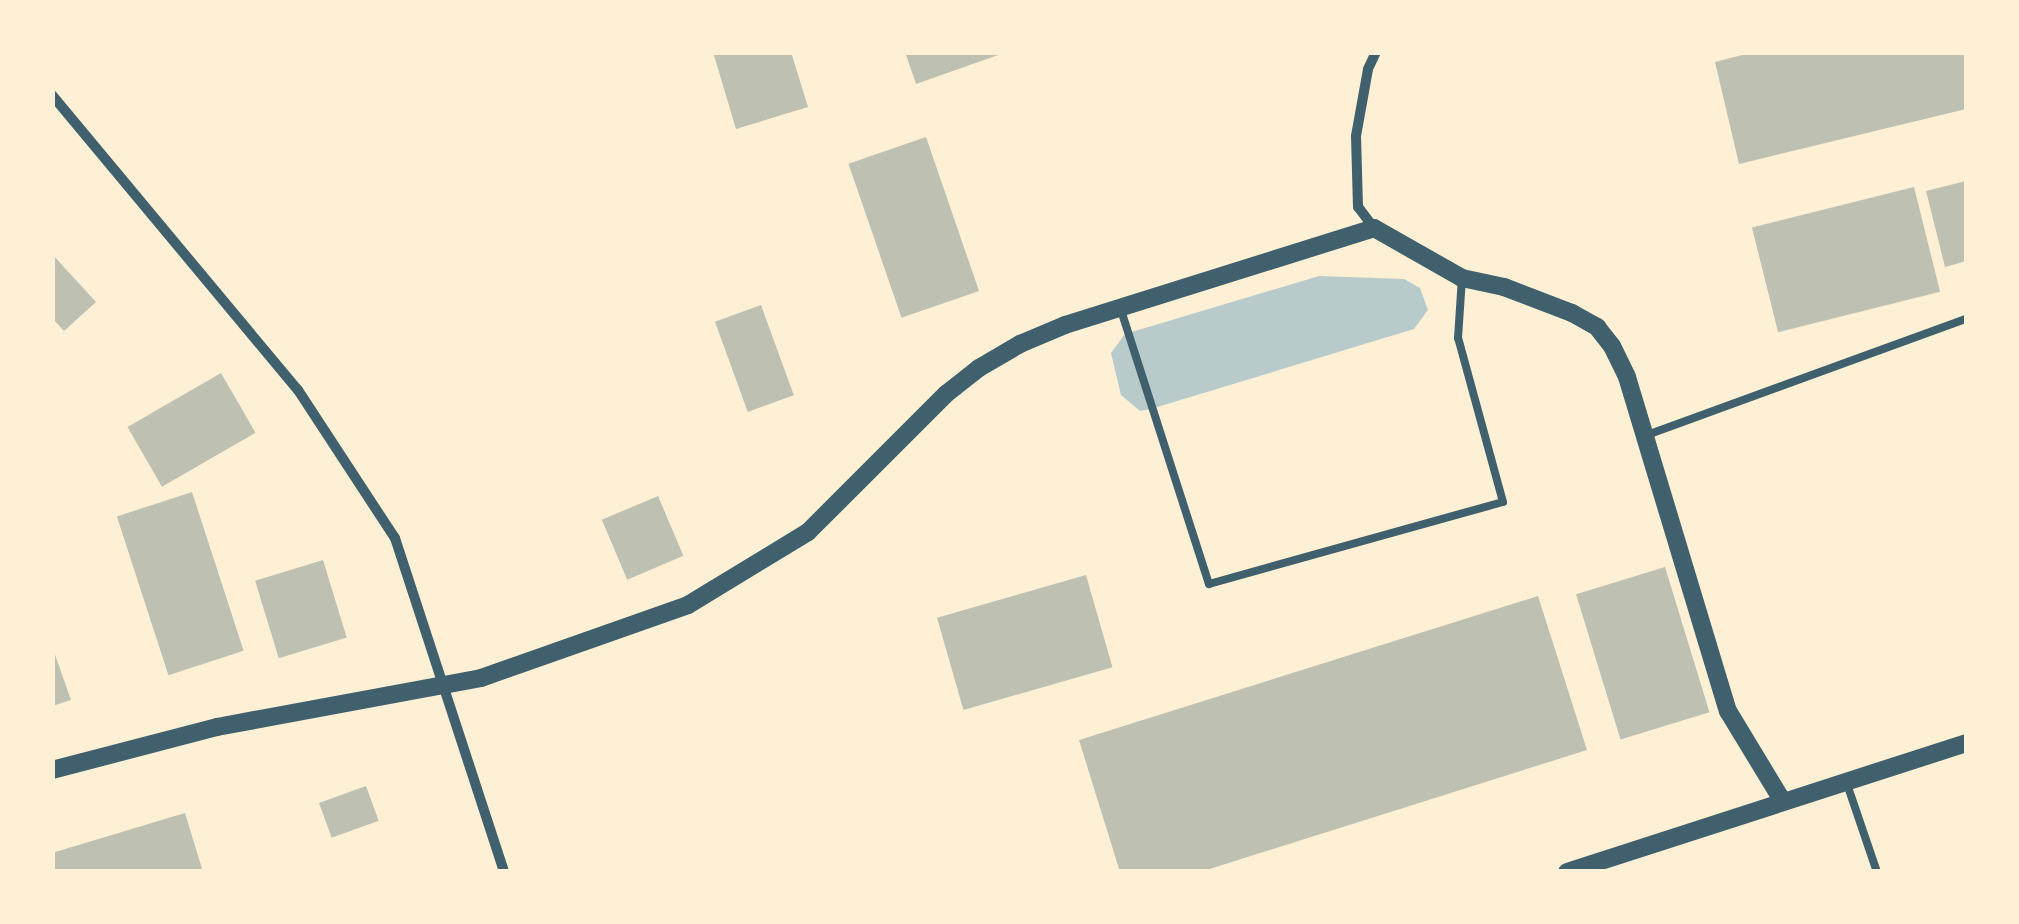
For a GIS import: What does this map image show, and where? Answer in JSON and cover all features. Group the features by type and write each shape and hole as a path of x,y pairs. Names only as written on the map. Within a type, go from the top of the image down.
{"street":[{"path":"1376,52 1368,69 1356,136 1358,207 1374,228 1462,278 1535,297 1597,328 1628,377 1728,711 1782,800"},
{"path":"52,95 298,390 395,538 504,872"},
{"path":"52,770 217,727 480,678 688,605 808,532 979,368 1065,324 1374,228"},
{"path":"1566,872 1966,743"}],"lane":[{"path":"1120,307 1209,584 1503,502 1458,338 1462,278"},
{"path":"1644,436 1966,319"},
{"path":"1846,780 1876,872"}],"shaded area":[{"path":"1319,276 1404,279 1420,288 1428,310 1414,329 1151,409 1140,411 1121,395 1111,353 1125,334"}],"building":[{"path":"713,52 791,52 808,107 736,129"},
{"path":"905,52 1004,52 1004,53 916,84"},
{"path":"1754,52 1966,52 1966,109 1739,164 1715,62"},
{"path":"926,137 979,291 902,318 848,164"},
{"path":"1966,181 1966,261 1945,267 1926,191"},
{"path":"1914,187 1940,292 1778,332 1752,227"},
{"path":"52,254 96,302 64,331 52,318"},
{"path":"761,305 794,395 748,412 715,322"},
{"path":"221,373 256,433 162,487 127,427"},
{"path":"192,492 244,651 168,675 117,516"},
{"path":"658,496 683,556 627,580 602,520"},
{"path":"323,560 347,637 279,658 255,581"},
{"path":"1665,567 1709,712 1621,740 1576,594"},
{"path":"1086,575 1112,667 963,710 937,618"},
{"path":"1538,596 1587,750 1200,872 1120,872 1079,740"},
{"path":"52,646 71,700 52,706"},
{"path":"366,786 379,821 332,838 319,803"},
{"path":"185,813 203,872 52,872 52,853"}]}
